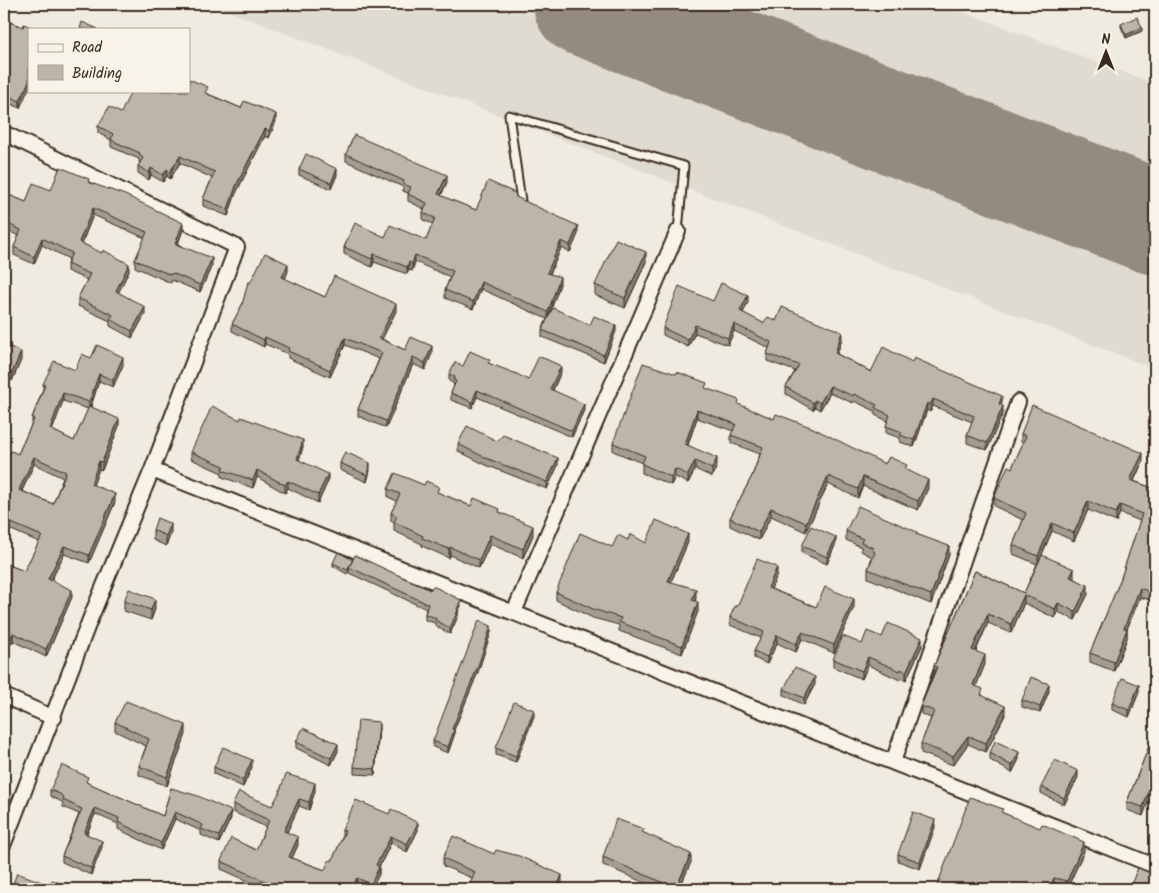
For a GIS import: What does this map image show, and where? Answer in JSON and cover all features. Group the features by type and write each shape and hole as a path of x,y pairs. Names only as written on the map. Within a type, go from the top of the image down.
{"street":[{"path":"4,133 237,247 152,470 92,617 4,843"},
{"path":"514,612 678,231"},
{"path":"893,762 1018,402"},
{"path":"152,470 1155,866"},
{"path":"4,696 54,718"}],"lane":[{"path":"520,200 509,115 684,166 678,231"}],"shaded area":[{"path":"210,4 942,4 1155,84 1155,369"}],"building":[{"path":"1137,17 1142,27 1126,35 1121,24"},
{"path":"4,20 23,27 24,24 32,28 28,28 28,83 20,101 4,94"},
{"path":"82,22 96,28 80,28"},
{"path":"190,79 208,87 205,93 241,108 244,101 276,114 269,131 265,129 253,152 236,186 228,209 203,199 215,172 180,156 170,172 167,169 163,175 151,168 149,173 138,166 143,158 139,155 140,153 111,140 113,134 98,126 109,107 121,113 131,92 190,92"},
{"path":"354,135 447,175 438,194 476,210 488,181 515,193 516,197 578,226 570,245 561,241 547,273 560,277 548,312 481,282 473,302 445,290 453,271 415,255 412,264 409,262 407,267 374,254 372,259 344,247 355,223 385,237 390,225 426,240 435,218 423,213 427,203 408,194 411,187 403,184 404,181 346,154"},
{"path":"306,154 337,169 331,183 299,169"},
{"path":"60,167 89,179 88,182 125,195 183,223 175,244 212,258 200,285 135,260 147,232 93,208 79,242 102,253 103,250 129,264 116,291 145,307 132,331 110,319 113,315 78,298 90,274 67,264 72,253 42,238 34,257 14,247 21,230 4,222 4,193 26,202 33,183 51,190"},
{"path":"616,239 646,252 625,298 595,285"},
{"path":"265,253 288,264 282,277 325,297 334,276 396,304 379,338 405,350 411,337 432,346 425,363 413,357 386,421 358,409 382,353 345,338 330,370 288,351 289,348 265,337 264,340 232,324 242,305 248,282 250,283"},
{"path":"721,283 748,295 740,311 763,323 768,317 776,321 782,307 842,332 835,353 871,372 883,347 912,362 914,358 1002,396 999,404 1003,406 987,443 967,435 974,416 933,399 930,405 927,403 914,440 900,435 902,432 886,426 890,415 875,408 877,405 854,394 853,396 830,386 820,403 815,400 813,403 786,387 799,365 767,354 771,342 734,324 728,338 695,325 688,340 663,328 679,286 713,301"},
{"path":"4,295 9,297 5,308 4,308"},
{"path":"553,308 590,325 594,316 616,325 604,355 542,330"},
{"path":"4,344 21,352 4,387"},
{"path":"97,345 123,357 113,380 99,374 89,402 63,393 50,429 74,441 89,406 119,419 102,462 99,461 91,484 115,494 89,555 64,546 48,579 72,590 46,649 13,633 12,636 4,633 4,563 24,571 42,536 9,522 4,536 4,466 11,451 18,454 34,419 32,418 45,385 43,384 54,361 75,370 82,354 91,358","holes":["34,457 66,472 53,504 19,490"]},
{"path":"470,351 490,360 488,363 528,380 539,356 561,366 550,389 584,404 572,431 477,390 472,402 451,393 456,381 453,380 455,377 449,374 455,362 463,366"},
{"path":"643,363 676,374 677,372 707,383 705,388 739,400 738,404 774,419 776,414 813,428 885,464 889,457 907,465 905,469 928,480 918,501 863,477 858,489 828,476 806,523 771,508 759,532 730,518 752,476 763,447 731,435 736,424 697,410 685,444 717,458 712,469 695,461 688,475 675,469 671,477 642,464 645,456 613,443"},
{"path":"1032,405 1143,453 1130,480 1155,489 1155,594 1140,588 1124,628 1127,629 1114,662 1090,653 1120,581 1142,514 1120,505 1116,513 1088,501 1074,533 1052,523 1038,556 1013,545 1026,513 994,498 1008,466 1012,468 1026,436 1021,434"},
{"path":"212,406 240,420 241,417 303,440 297,459 328,474 318,495 288,481 285,485 257,470 253,480 222,470 224,466 191,452"},
{"path":"467,426 497,441 503,435 558,458 547,482 486,458 458,444"},
{"path":"345,452 370,463 367,475 340,463"},
{"path":"395,473 424,485 426,481 439,487 437,492 471,506 474,498 500,509 499,512 533,526 523,549 490,535 479,560 450,547 449,549 422,538 423,536 394,522 397,516 391,513 400,494 388,489"},
{"path":"858,506 917,532 916,534 949,546 931,595 868,569 875,552 872,550 873,548 861,542 863,539 846,531"},
{"path":"157,518 171,524 166,536 153,530"},
{"path":"656,520 688,534 668,581 696,589 692,600 698,602 682,646 619,622 621,618 593,609 556,592 580,533 612,547 618,535 628,540 630,534 646,543"},
{"path":"811,526 836,537 827,557 802,546"},
{"path":"338,552 353,560 347,570 333,563"},
{"path":"355,555 430,590 433,586 461,600 450,628 435,620 436,618 425,614 428,604 349,567"},
{"path":"1042,555 1074,569 1070,577 1088,585 1075,612 1058,603 1055,609 1024,595 1011,624 988,614 972,650 985,655 973,685 983,689 981,695 1005,706 986,743 968,736 953,756 921,744 934,711 921,706 937,667 934,666 975,571 1024,593"},
{"path":"757,559 777,567 768,588 816,607 825,587 854,599 834,645 802,632 796,644 777,635 767,657 754,651 764,632 730,617 735,606 737,607"},
{"path":"129,589 155,599 151,610 124,601"},
{"path":"479,620 491,626 478,666 452,729 454,730 448,747 433,741"},
{"path":"888,623 922,638 906,672 868,657 862,671 833,659 843,636 862,644 867,631 882,637"},
{"path":"795,667 815,677 804,698 784,689"},
{"path":"1031,677 1049,684 1040,707 1022,700"},
{"path":"1122,678 1139,685 1129,710 1112,703"},
{"path":"126,701 186,725 167,777 139,766 149,739 115,722"},
{"path":"514,702 534,710 516,756 496,748"},
{"path":"358,720 379,722 375,769 354,767"},
{"path":"303,728 338,744 331,758 296,742"},
{"path":"1155,731 1155,775 1143,807 1127,802"},
{"path":"995,741 1019,752 1012,766 990,753"},
{"path":"223,747 252,760 243,780 214,767"},
{"path":"1055,760 1078,771 1064,798 1041,787"},
{"path":"62,765 88,777 86,782 163,816 171,788 198,796 231,811 219,836 201,829 203,825 175,812 161,843 118,822 119,818 95,808 84,833 102,841 91,868 62,856 82,809 63,800 64,798 60,794 50,790"},
{"path":"286,774 315,783 309,802 299,799 284,831 298,837 289,857 325,870 329,860 332,861 345,831 342,830 356,800 389,814 391,809 418,823 407,844 391,836 376,865 379,867 371,884 357,878 351,889 292,889 277,883 276,886 221,861 231,838 256,850 269,820 233,804 239,792 272,806"},
{"path":"970,797 1003,809 1001,812 1040,828 1042,824 1084,842 1067,881 1054,878 1049,889 948,889 937,886"},
{"path":"913,812 935,820 920,862 898,854"},
{"path":"616,819 644,829 642,832 691,854 676,888 603,857"},
{"path":"453,836 494,854 496,850 519,856 562,875 556,889 468,889 475,872 443,858"},
{"path":"1138,868 1155,875 1153,889 1129,889"},
{"path":"17,873 50,885 52,880 75,889 11,889"},
{"path":"205,884 219,889 202,889"},
{"path":"594,884 608,889 592,889"}],"runway":[{"path":"586,4 1155,222"}]}
